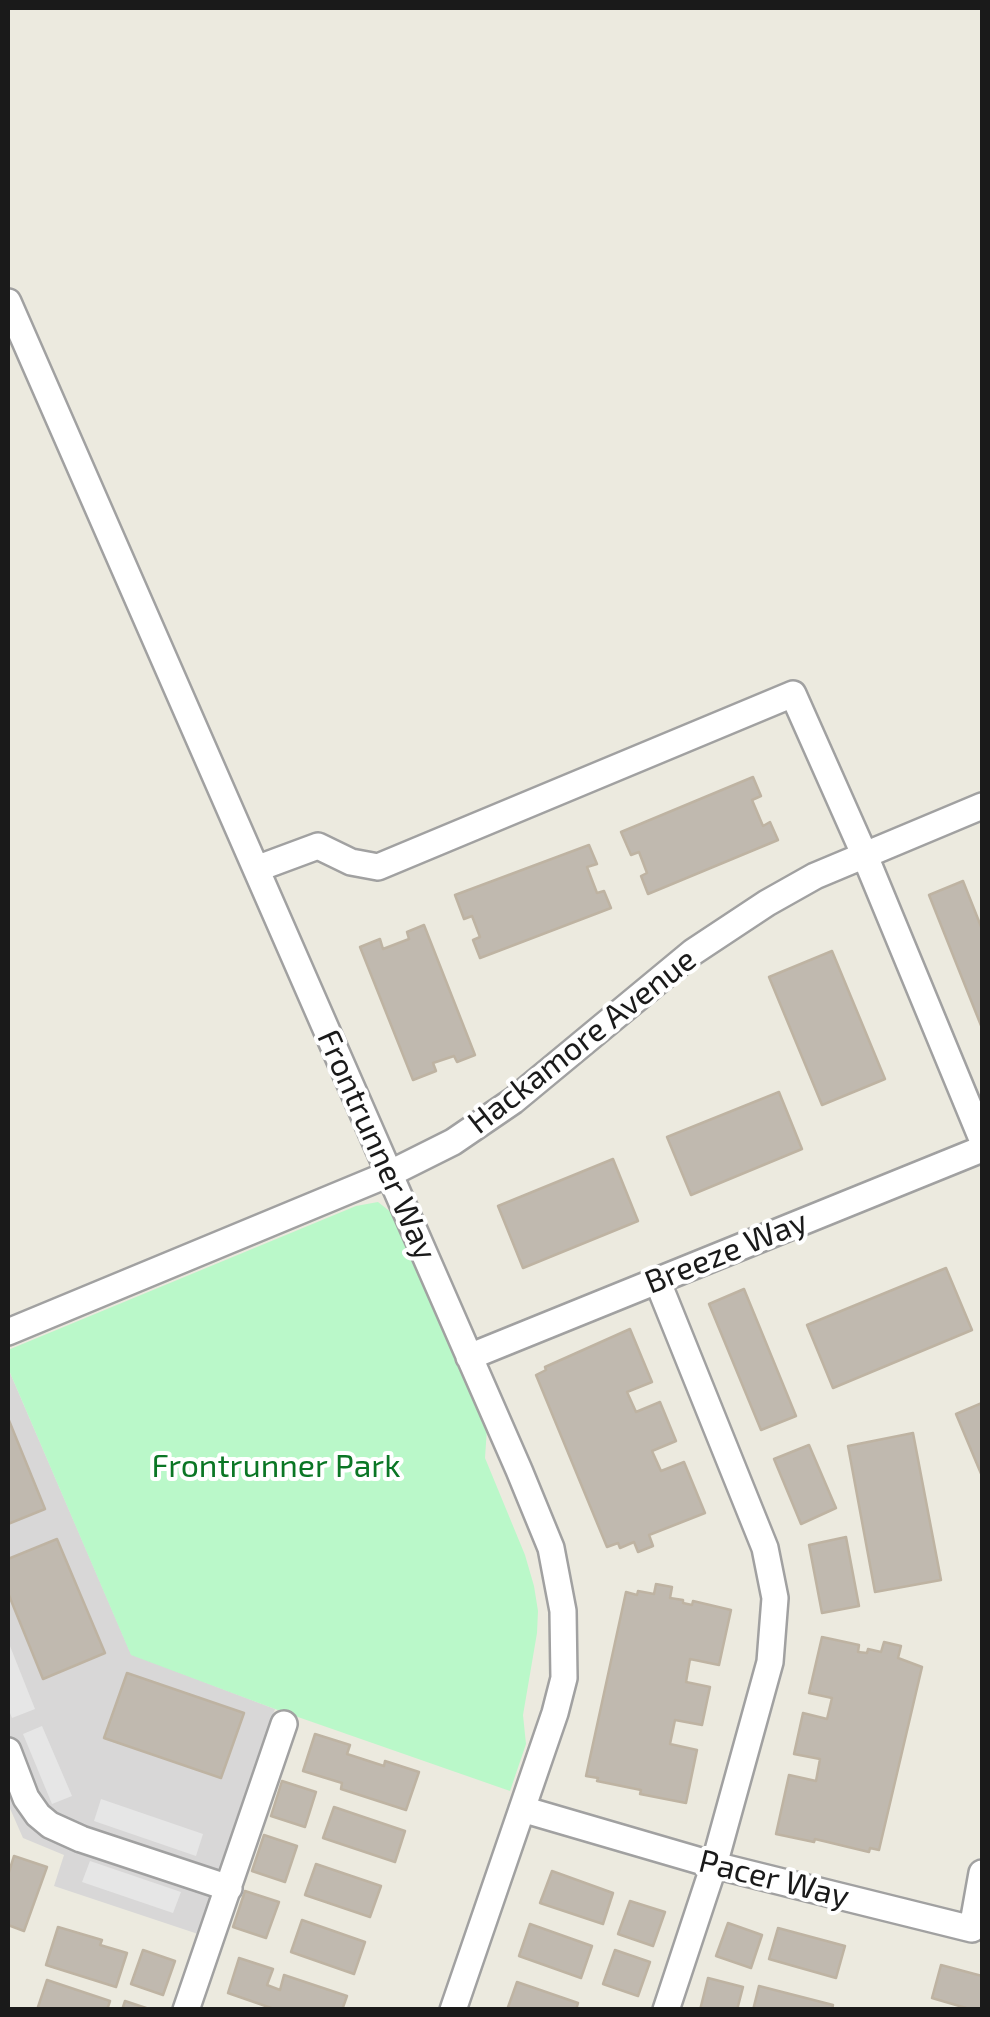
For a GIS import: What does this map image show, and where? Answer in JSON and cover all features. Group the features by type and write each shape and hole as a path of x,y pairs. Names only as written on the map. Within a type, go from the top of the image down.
{"street":[{"name":"Frontrunner Way","path":"8,302 551,1548 563,1611 564,1678 453,2010"},
{"path":"256,869 318,846 350,862 378,866 793,694 982,1139"},
{"name":"Hackamore Avenue","path":"8,1332 389,1174 453,1142 513,1101 693,952 766,903 815,876 982,806"},
{"name":"Breeze Way","path":"469,1356 982,1149"},
{"path":"656,1280 765,1548 775,1598 770,1662 714,1865 666,2010"},
{"path":"186,2010 284,1724"},
{"path":"8,1751 26,1798 50,1825 71,1836 228,1888"},
{"name":"Pacer Way","path":"522,1809 714,1865 977,1930 982,1873"}],"shaded area":[{"path":"8,1368 131,1654 275,1709 201,1935 54,1886 64,1855 23,1838 8,1804"},
{"path":"8,1641 35,1709 12,1718 8,1708"},
{"path":"42,1726 72,1796 52,1804 23,1734"},
{"path":"101,1799 203,1834 196,1856 94,1821"},
{"path":"90,1861 181,1892 173,1913 82,1882"}],"green space":[{"name":"Frontrunner Park","path":"378,1202 397,1217 487,1428 485,1458 534,1586 537,1633 523,1715 526,1744 510,1791 131,1655 8,1368 8,1350 356,1206"}],"building":[{"path":"753,777 761,796 752,800 763,826 770,822 778,840 648,894 641,876 647,873 639,852 631,855 621,832"},
{"path":"589,845 597,864 587,867 597,893 604,891 611,908 480,958 473,940 480,937 472,916 464,919 455,895"},
{"path":"963,881 982,929 982,1028 929,895"},
{"path":"424,925 475,1055 457,1062 454,1056 433,1063 436,1071 413,1080 360,947 380,939 383,949 409,939 407,932"},
{"path":"832,951 885,1079 822,1105 769,977"},
{"path":"779,1092 802,1149 691,1195 667,1137"},
{"path":"613,1159 638,1221 523,1268 498,1206"},
{"path":"946,1268 972,1330 833,1388 807,1325"},
{"path":"744,1289 796,1416 761,1430 709,1304"},
{"path":"630,1329 652,1382 627,1392 636,1412 660,1402 676,1441 652,1451 661,1471 684,1462 705,1513 649,1535 653,1546 638,1552 634,1542 620,1548 618,1543 607,1547 536,1375 545,1367"},
{"path":"982,1403 982,1476 956,1414"},
{"path":"8,1418 45,1509 8,1524"},
{"path":"913,1433 941,1580 875,1592 848,1446"},
{"path":"809,1445 836,1508 801,1524 774,1459"},
{"path":"846,1537 859,1606 822,1613 809,1545"},
{"path":"57,1539 105,1653 43,1679 8,1593 8,1559"},
{"path":"656,1584 672,1587 670,1598 683,1603 692,1605 693,1601 731,1610 719,1665 690,1659 686,1682 710,1687 702,1725 675,1720 670,1744 697,1750 686,1803 640,1794 641,1790 586,1776 626,1592 654,1594"},
{"path":"822,1637 859,1645 858,1652 881,1652 884,1642 901,1646 898,1658 922,1667 879,1850 870,1848 869,1852 776,1834 789,1775 816,1781 820,1759 794,1754 803,1713 827,1719 832,1698 809,1693"},
{"path":"127,1673 244,1713 221,1778 104,1738"},
{"path":"315,1734 350,1745 347,1754 419,1772 406,1810 341,1789 342,1783 303,1771"},
{"path":"282,1781 316,1792 305,1827 271,1816"},
{"path":"334,1807 405,1831 395,1862 323,1838"},
{"path":"264,1835 297,1846 285,1882 252,1871"},
{"path":"14,1856 47,1867 24,1931 8,1925 8,1875"},
{"path":"316,1864 381,1886 370,1917 305,1895"},
{"path":"552,1871 613,1893 603,1924 540,1903"},
{"path":"245,1891 279,1902 266,1938 233,1927"},
{"path":"630,1901 665,1912 653,1946 618,1934"},
{"path":"302,1920 365,1942 354,1974 291,1952"},
{"path":"728,1923 762,1935 751,1968 716,1956"},
{"path":"530,1924 592,1946 581,1978 519,1956"},
{"path":"58,1927 102,1940 100,1945 127,1953 116,1987 46,1965"},
{"path":"778,1928 845,1946 836,1978 769,1959"},
{"path":"143,1950 175,1961 163,1995 131,1984"},
{"path":"615,1950 650,1962 638,1996 603,1984"},
{"path":"239,1958 273,1969 267,1985 280,1990 284,1975 347,1996 342,2010 277,2010 228,1993"},
{"path":"941,1965 982,1976 982,2010 932,1998"},
{"path":"708,1978 743,1987 737,2010 700,2010"},
{"path":"47,1980 110,2001 107,2010 37,2010"},
{"path":"517,1982 578,2003 576,2010 507,2010"},
{"path":"759,1986 833,2005 832,2010 753,2010"},
{"path":"125,2001 152,2010 122,2010"}]}
